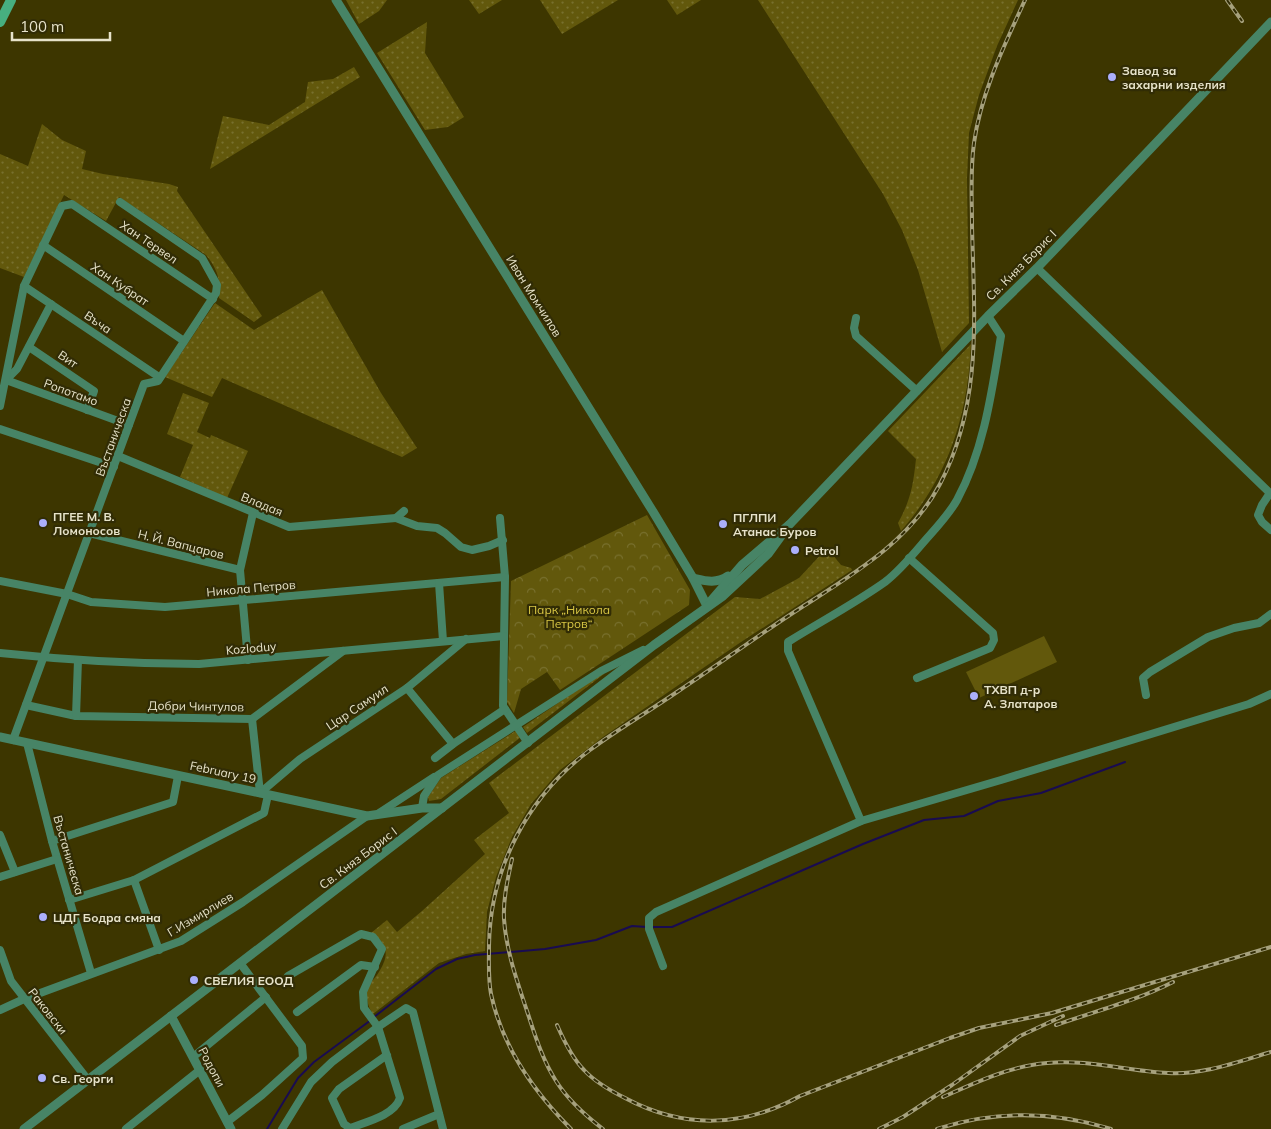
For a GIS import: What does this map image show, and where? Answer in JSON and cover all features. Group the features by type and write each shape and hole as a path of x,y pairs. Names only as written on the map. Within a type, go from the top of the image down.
{"main road":[{"path":"0,22 11,0"}],"street":[{"name":"Иван Момчилов","path":"336,0 647,502 707,606"},
{"name":"Св. Княз Борис I","path":"707,606 742,565 789,525 1271,22"},
{"path":"120,202 202,258 217,285 213,299"},
{"name":"Хан Тервел","path":"43,246 62,206 72,204 213,299"},
{"path":"0,406 24,286 43,246"},
{"name":"Хан Кубрат","path":"43,246 184,341"},
{"path":"1037,268 1270,493 1258,515 1262,522 1271,530"},
{"name":"Въча","path":"24,286 159,377"},
{"name":"Въстаническа","path":"13,740 144,384 158,381 213,299"},
{"path":"6,380 17,369 50,304"},
{"path":"861,821 788,652 788,642 886,581 946,517 956,501 971,470 980,444 1001,336 988,316"},
{"path":"856,318 854,328 856,336 917,390"},
{"name":"Вит","path":"29,347 94,390 86,410"},
{"name":"Ропотамо","path":"6,380 129,425"},
{"path":"0,429 114,467"},
{"name":"Владая","path":"118,456 289,526 396,518"},
{"path":"404,511 396,518 417,526 437,528 446,533 461,547 472,550 489,546 502,540"},
{"path":"248,660 240,570 254,513"},
{"path":"500,518 505,577 503,706 528,742"},
{"name":"Св. Княз Борис I","path":"24,1129 654,645 723,596 768,554 789,525"},
{"name":"Н. Й. Вапцаров","path":"89,534 240,570"},
{"path":"909,558 993,633 994,640 990,648 917,678"},
{"path":"692,578 712,582 718,581 742,565"},
{"name":"Никола Петров","path":"0,581 67,594 91,602 165,607 505,577"},
{"path":"439,583 443,641"},
{"path":"1146,695 1143,678 1150,672 1208,637 1234,628 1259,623 1271,614"},
{"name":"Kozloduy","path":"0,653 43,658 149,664 199,664 504,636"},
{"name":"Цар Самуил","path":"69,900 134,880 264,813 264,794 300,760 407,688 466,639"},
{"path":"379,813 601,671 654,645"},
{"name":"Добри Чинтулов","path":"26,705 76,716 252,719 344,651"},
{"path":"76,716 78,660"},
{"path":"407,688 453,744"},
{"path":"663,966 649,929 649,918 656,912 861,821 1249,704 1271,694"},
{"path":"436,758 453,744 505,709"},
{"path":"252,719 264,794"},
{"name":"February 19","path":"0,737 367,816 422,808 442,808"},
{"name":"Въстаническа","path":"27,743 57,859 91,973"},
{"path":"422,808 424,796 438,775"},
{"path":"52,841 173,802 178,776"},
{"name":"Г.Измирлиев","path":"0,1010 91,973 181,941 243,902 367,816"},
{"path":"0,835 15,872"},
{"path":"0,877 57,859"},
{"path":"134,880 159,950"},
{"path":"288,976 361,934 373,937 382,949 363,992 364,1008 378,1027 387,1055 400,1098 398,1103 388,1112 350,1128 344,1124 332,1098 339,1089 387,1055"},
{"name":"Раковски","path":"0,950 11,981 88,1080"},
{"path":"229,1125 303,1058 302,1046 240,963"},
{"path":"297,1012 361,965 375,967"},
{"path":"193,1057 266,998"},
{"path":"282,1129 311,1082 332,1062 406,1008 413,1012 443,1129"},
{"name":"Родопи","path":"171,1016 229,1125"},
{"path":"126,1129 200,1070"},
{"path":"403,1129 439,1114"}],"green space":[{"path":"346,0 387,0 379,11 359,24"},
{"path":"469,0 502,0 479,14"},
{"path":"540,0 618,0 562,34"},
{"path":"667,0 701,0 677,15"},
{"path":"758,0 1018,0 997,46 979,95 969,133 967,179 969,323 942,352 918,270 902,230 883,194"},
{"path":"427,22 425,53 464,117 448,127 425,130 377,53"},
{"path":"354,67 360,77 210,169 223,116 269,125 305,102 308,82 333,79"},
{"path":"42,124 62,140 86,151 82,169 178,187 177,191 262,316 254,322 219,298 217,275 206,255 119,197 106,221 64,195 24,277 0,268 0,154 28,166"},
{"path":"322,290 381,393 417,448 402,457 222,378 212,397 165,377 215,303 254,330"},
{"path":"971,344 965,396 960,421 952,444 943,467 931,489 901,531 898,523 911,492 916,459 888,431"},
{"path":"183,393 209,403 197,432 210,438 211,435 248,451 227,498 180,477 193,445 167,434"},
{"name":"Парк „Никола Петров“","path":"647,515 690,590 689,605 560,690 547,672 521,689 514,713 507,702 511,581"},
{"path":"827,548 841,565 852,570 741,642 603,737 560,770 531,804 512,837 496,877 487,912 485,951 466,954 439,963 373,1014 368,1001 367,991 384,963 386,952 382,942 371,933 387,920 397,932 485,854 474,840 509,813 489,783 735,597 760,599 799,578"},
{"path":"1044,636 1057,662 979,698 966,672"},
{"path":"602,673 604,674 527,733 523,727"},
{"path":"517,730 521,737 441,799 429,801 428,797 441,778"}],"waterway":[{"path":"652,927 672,927 863,844 924,820 964,816 998,801 1041,793 1125,762"},
{"path":"374,1017 436,969 457,959 475,955 545,949 596,940 632,926 647,927"},
{"path":"267,1129 298,1078 314,1062 371,1020"}],"railway":[{"path":"571,1129 544,1100 521,1067 503,1032 491,994 489,982 491,917 496,889 505,862 531,812 548,789 568,768 611,735 861,568 897,539 928,504 940,484 954,453 970,390 974,325 971,185 977,124 1001,52 1025,0"},
{"path":"1227,0 1242,21"},
{"path":"512,859 506,888 504,919 507,942 519,988 539,1047 551,1073 566,1095 603,1129"},
{"path":"557,1025 569,1049 588,1074 620,1095 647,1108 669,1115 713,1121 735,1119 778,1107 800,1096 979,1028 1052,1013 1271,947"},
{"path":"1056,1025 1130,1000 1173,982"},
{"path":"879,1129 903,1117 952,1085 1020,1036 1063,1016"},
{"path":"943,1097 994,1075 1020,1067 1047,1063 1092,1064 1153,1072 1181,1073 1220,1067 1271,1052"},
{"path":"937,1129 980,1118 1024,1115 1068,1119 1111,1129"}],"place":[{"name":"Завод за захарни изделия","path":"1112,77"},
{"name":"ПГЕЕ М. В. Ломоносов","path":"43,523"},
{"name":"ПГЛПИ Атанас Буров","path":"723,524"},
{"name":"Petrol","path":"795,550"},
{"name":"ТХВП д-р А. Златаров","path":"974,696"},
{"name":"ЦДГ Бодра смяна","path":"43,917"},
{"name":"СВЕЛИЯ ЕООД","path":"194,980"},
{"name":"Св. Георги","path":"42,1078"}]}
